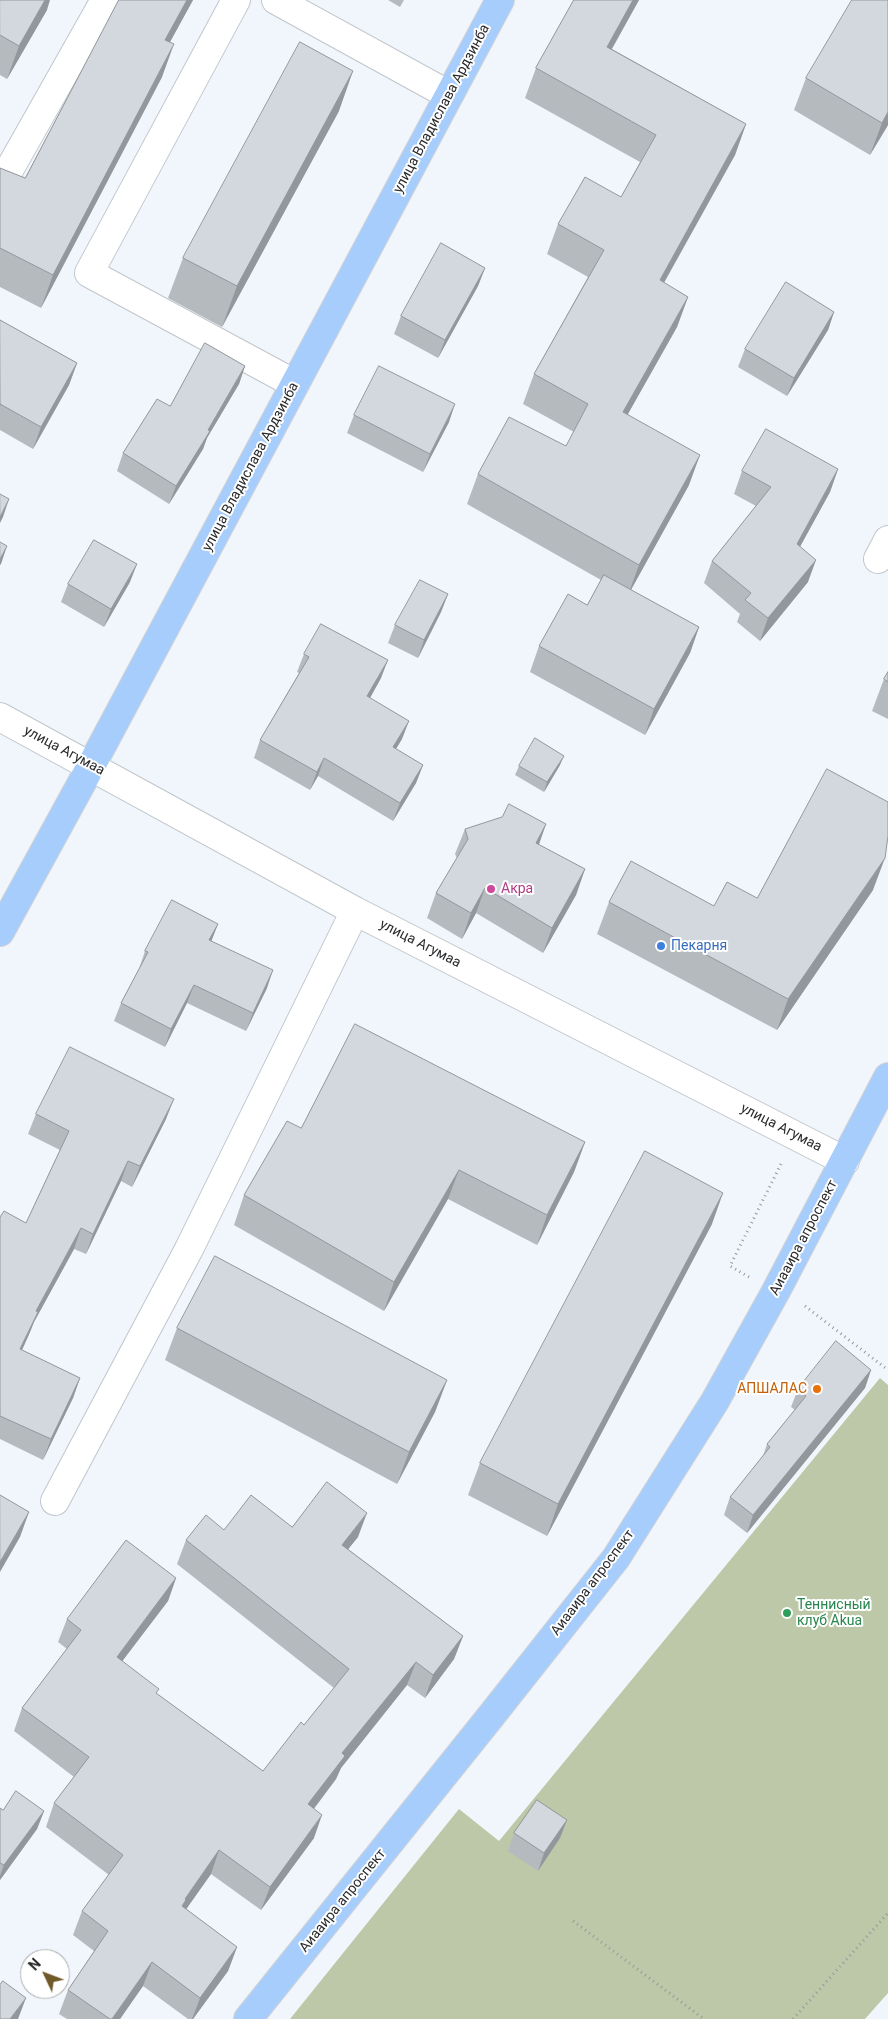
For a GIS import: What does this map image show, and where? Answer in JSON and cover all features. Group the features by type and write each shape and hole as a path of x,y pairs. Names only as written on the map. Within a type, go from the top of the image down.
{"main road":[{"name":"улица Владислава Ардзинба","path":"0,932 91,766 500,0"},
{"name":"Аиааира апроспект","path":"248,2019 616,1558 715,1401 845,1161 888,1076"}],"street":[{"path":"0,186 105,0"},
{"path":"236,0 89,273 295,384"},
{"path":"276,0 303,7 449,95"},
{"name":"улица Агумаа","path":"0,717 355,911 845,1161"},
{"path":"55,1501 189,1249 355,911"}],"path":[{"path":"793,2019 888,1913"},
{"path":"573,1920 704,2019"}],"green space":[{"name":"Теннисный клуб Akua","path":"880,1378 888,1385 888,1993 865,2019 290,2019 459,1809 499,1841"}],"building":[{"path":"0,0 45,0 19,46 0,35"},
{"path":"119,0 187,0 165,40 174,44 53,275 0,248 0,168 25,178"},
{"path":"574,0 633,0 607,47 746,124 660,280 688,297 623,412 700,455 639,565 478,474 509,417 566,446 588,404 534,374 604,250 558,224 585,177 621,197 656,135 536,68"},
{"path":"852,0 888,0 888,112 882,123 806,78"},
{"path":"300,42 353,71 237,286 183,258"},
{"path":"441,243 485,268 445,340 401,316"},
{"path":"786,282 834,312 794,378 745,349"},
{"path":"0,320 77,363 41,427 0,404"},
{"path":"205,343 245,366 208,430 210,431 176,486 123,453 157,399 170,406"},
{"path":"379,366 455,404 430,454 354,415"},
{"path":"766,429 838,469 797,544 816,560 768,618 745,600 751,593 712,561 771,487 742,471"},
{"path":"0,494 9,499 0,517"},
{"path":"94,540 137,564 111,609 68,584"},
{"path":"0,542 7,546 0,559"},
{"path":"604,575 699,627 654,709 539,646 568,594 587,605"},
{"path":"420,580 448,594 424,640 395,625"},
{"path":"321,624 388,660 367,696 409,721 393,747 423,765 400,803 324,758 317,772 260,740 309,657 304,654"},
{"path":"888,672 888,682 884,679"},
{"path":"535,738 564,756 547,782 519,766"},
{"path":"827,769 888,802 888,836 885,858 788,999 609,902 631,861 714,906 727,882 757,898"},
{"path":"509,804 546,824 536,843 585,869 552,928 485,888 471,913 436,893 468,839 465,829 502,817"},
{"path":"172,900 218,924 209,940 273,970 253,1013 194,985 171,1029 121,1003 148,952 145,951"},
{"path":"355,1024 585,1142 547,1215 459,1170 394,1282 244,1195 287,1121 301,1128"},
{"path":"70,1047 174,1099 140,1166 128,1161 93,1234 81,1228 36,1311 38,1312 20,1349 80,1378 51,1439 0,1416 0,1217 4,1211 26,1223 69,1131 36,1114"},
{"path":"645,1151 723,1193 558,1504 480,1463"},
{"path":"215,1256 447,1380 409,1452 177,1328"},
{"path":"836,1341 871,1370 753,1515 730,1497 770,1447 767,1444 806,1396 798,1389"},
{"path":"327,1482 367,1513 342,1545 463,1636 433,1675 416,1662 342,1753 345,1756 308,1804 322,1815 270,1887 219,1850 182,1906 237,1947 200,1998 152,1962 112,2019 110,2019 70,1991 70,1987 108,1931 82,1911 123,1855 54,1803 89,1757 22,1708 81,1630 67,1619 126,1540 176,1578 117,1657 159,1689 156,1693 263,1771 301,1722 304,1725 349,1669 186,1540 206,1515 224,1530 251,1495 292,1527"},
{"path":"0,1495 29,1512 0,1562"},
{"path":"16,1791 44,1811 4,1865 0,1863 0,1808 3,1810"},
{"path":"537,1800 567,1820 544,1853 514,1833"},
{"path":"3,1981 20,1994 20,1999 25,1999 10,2019 0,2019 0,1985"}],"place":[{"name":"Акра","path":"491,889"},
{"name":"Пекарня","path":"661,946"},
{"name":"АПШАЛАС","path":"817,1389"},
{"name":"Теннисный клуб Akua","path":"787,1613"}]}
